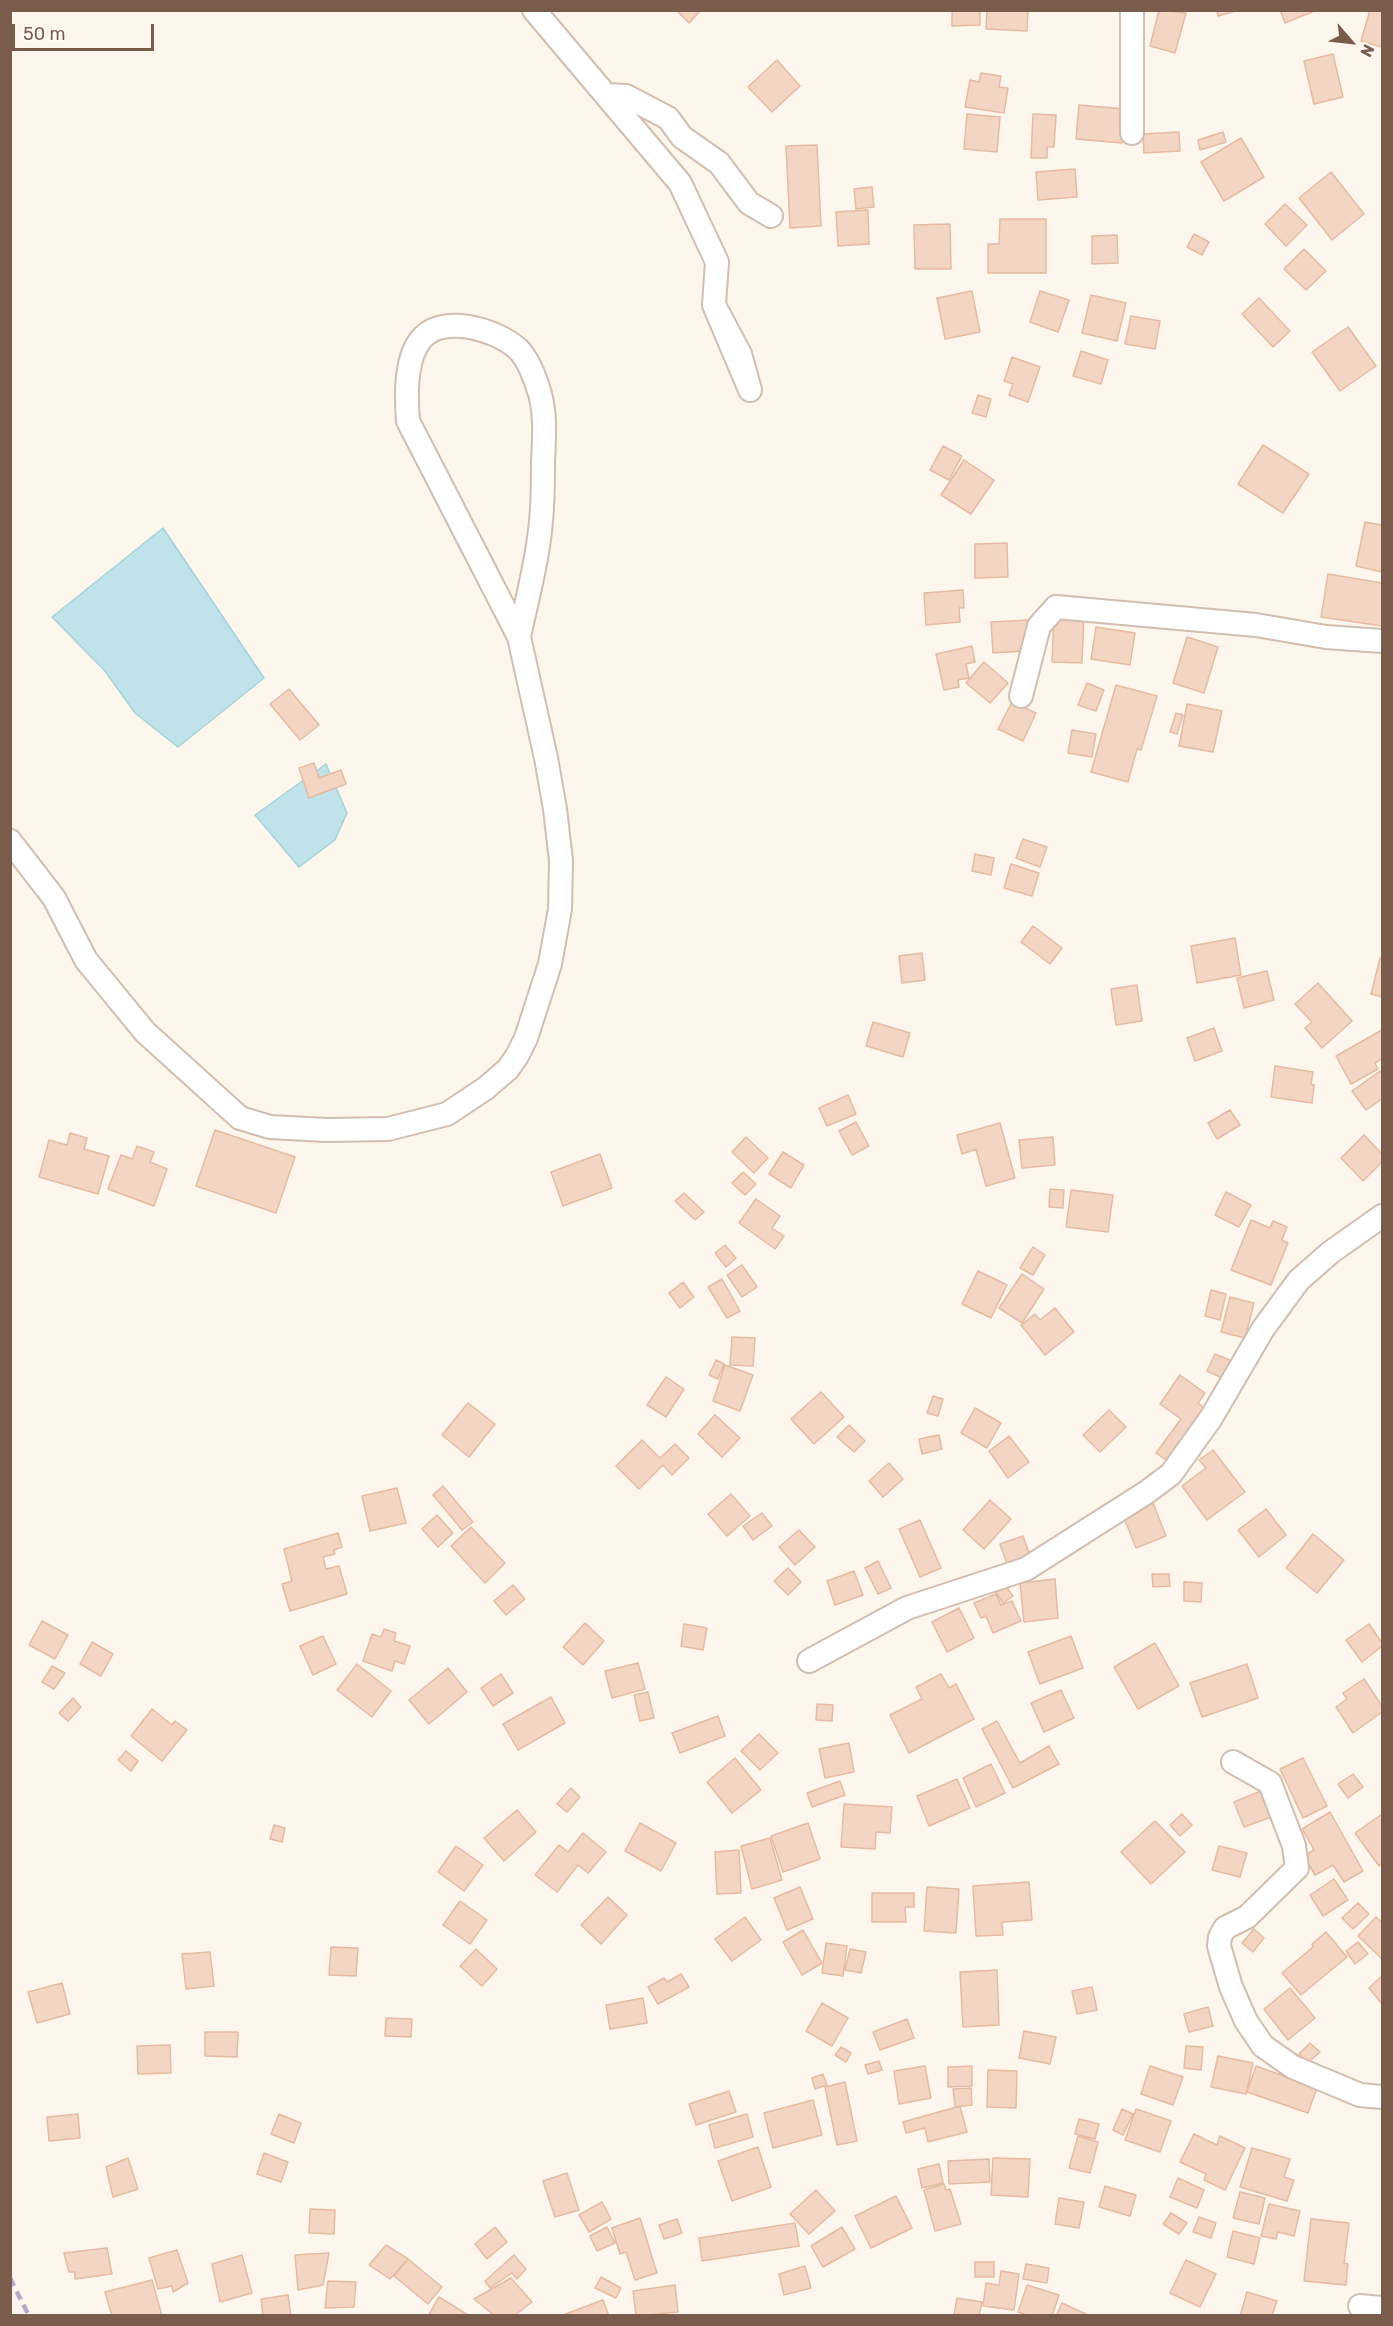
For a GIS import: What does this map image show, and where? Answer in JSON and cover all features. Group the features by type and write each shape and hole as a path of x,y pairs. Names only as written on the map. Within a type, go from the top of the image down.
{"street":[{"path":"534,10 680,183 717,262 714,304"},
{"path":"1132,10 1132,133"},
{"path":"608,95 627,96 668,118 682,137 719,163 749,203 771,216"},
{"path":"10,842 54,898 86,960 145,1032 240,1118 270,1127 326,1130 388,1129 447,1114 486,1089 508,1069 517,1056 534,1017 550,964 560,909 561,861 546,758 519,637 408,421 410,364 418,343 433,330 457,324 486,331 519,350 540,394 545,423 541,522 519,637"},
{"path":"1021,696 1039,626 1056,607 1256,625 1326,637 1383,641"},
{"path":"809,1661 907,1608 1026,1569 1148,1492 1172,1474 1195,1444 1246,1355 1299,1280 1331,1252 1383,1216"},
{"path":"1233,1762 1270,1783 1294,1846 1297,1868 1247,1917 1225,1928 1220,1937 1219,1946 1246,2022 1263,2046 1293,2067 1360,2096 1383,2097"},
{"path":"1360,2306 1383,2308"}],"water":[{"path":"163,528 264,678 178,747 135,713 105,671 52,617"},
{"path":"326,764 347,813 335,840 299,867 255,815"}],"building":[{"path":"676,10 701,10 689,23"},
{"path":"952,10 980,10 980,25 952,26"},
{"path":"987,10 1028,10 1027,31 986,29"},
{"path":"1159,10 1186,13 1175,53 1150,46"},
{"path":"1217,10 1239,10 1218,16"},
{"path":"1280,10 1317,10 1285,23"},
{"path":"1370,10 1382,10 1382,47 1361,41"},
{"path":"1333,54 1343,97 1314,104 1304,61"},
{"path":"777,60 800,86 772,112 748,87"},
{"path":"981,73 1001,76 999,87 1008,88 1004,113 965,107 970,80 979,82"},
{"path":"1079,105 1125,109 1122,143 1076,139"},
{"path":"967,114 1000,117 997,152 964,149"},
{"path":"1033,114 1056,115 1054,147 1047,147 1047,158 1031,158"},
{"path":"1179,132 1180,151 1144,153 1143,134"},
{"path":"1223,132 1226,142 1200,150 1198,140"},
{"path":"1241,138 1264,177 1224,201 1201,162"},
{"path":"817,145 821,226 790,228 786,146"},
{"path":"1075,169 1077,197 1038,200 1036,172"},
{"path":"1331,172 1364,214 1332,240 1299,198"},
{"path":"872,187 874,207 856,209 854,189"},
{"path":"1285,204 1307,225 1286,246 1265,224"},
{"path":"868,210 869,244 838,246 836,212"},
{"path":"1000,219 1046,219 1046,273 988,273 988,244 999,244"},
{"path":"950,224 951,269 915,269 914,225"},
{"path":"1194,234 1209,242 1202,255 1187,247"},
{"path":"1117,235 1118,263 1092,264 1092,236"},
{"path":"1304,249 1326,271 1306,290 1284,269"},
{"path":"972,291 980,332 945,339 937,298"},
{"path":"1040,291 1069,300 1058,332 1030,322"},
{"path":"1091,295 1126,303 1117,341 1082,333"},
{"path":"1259,298 1290,331 1273,347 1242,314"},
{"path":"1131,316 1160,321 1155,349 1125,344"},
{"path":"1348,327 1376,366 1340,391 1312,352"},
{"path":"1081,351 1108,360 1101,384 1073,376"},
{"path":"1012,357 1040,367 1028,402 1009,395 1013,384 1004,381"},
{"path":"978,395 991,399 986,417 972,413"},
{"path":"1263,445 1309,474 1283,513 1238,484"},
{"path":"943,446 962,456 949,480 930,470"},
{"path":"964,460 994,480 971,514 941,495"},
{"path":"1365,522 1382,525 1382,572 1356,566"},
{"path":"1007,543 1008,577 975,578 975,544"},
{"path":"1328,574 1382,583 1382,626 1321,617"},
{"path":"963,590 964,608 959,608 960,622 926,625 924,593"},
{"path":"1054,614 1084,615 1082,663 1052,662"},
{"path":"1028,620 1029,639 1025,651 993,653 991,622"},
{"path":"1096,627 1135,633 1130,665 1091,659"},
{"path":"1187,637 1218,647 1204,693 1173,683"},
{"path":"972,646 975,662 966,664 969,678 958,680 959,687 944,690 936,654"},
{"path":"984,662 1008,683 990,703 966,683"},
{"path":"1087,683 1104,690 1096,711 1078,705"},
{"path":"1116,685 1157,696 1141,750 1137,749 1128,782 1091,772"},
{"path":"289,689 319,725 300,740 270,704"},
{"path":"1012,702 1036,713 1023,741 998,729"},
{"path":"1187,704 1222,711 1213,752 1179,746"},
{"path":"1176,713 1183,715 1177,734 1170,732"},
{"path":"1072,730 1096,734 1092,757 1068,753"},
{"path":"314,763 319,778 341,770 346,784 309,798 299,768"},
{"path":"1023,839 1047,847 1040,867 1016,858"},
{"path":"975,854 994,858 991,875 972,871"},
{"path":"1011,864 1039,873 1032,896 1004,888"},
{"path":"1033,926 1062,948 1050,964 1021,942"},
{"path":"1235,938 1241,975 1197,983 1191,946"},
{"path":"922,953 925,980 902,983 899,956"},
{"path":"1380,958 1382,959 1382,997 1371,994"},
{"path":"1267,971 1274,1000 1244,1008 1237,978"},
{"path":"1318,983 1352,1021 1322,1048 1305,1028 1312,1022 1295,1004"},
{"path":"1137,985 1142,1021 1116,1025 1111,989"},
{"path":"873,1022 910,1033 903,1057 866,1046"},
{"path":"1214,1028 1222,1051 1195,1061 1187,1038"},
{"path":"1382,1030 1382,1059 1375,1063 1378,1069 1351,1084 1336,1056"},
{"path":"1275,1066 1313,1072 1312,1103 1271,1097"},
{"path":"1380,1071 1382,1099 1366,1110 1352,1091"},
{"path":"848,1095 856,1114 827,1126 819,1108"},
{"path":"1230,1110 1240,1125 1217,1139 1208,1123"},
{"path":"856,1122 869,1146 852,1155 839,1131"},
{"path":"1000,1123 1015,1178 986,1186 976,1149 962,1154 957,1135"},
{"path":"215,1130 295,1157 276,1213 196,1186"},
{"path":"70,1133 87,1138 84,1149 109,1156 98,1194 39,1177 49,1140 67,1145"},
{"path":"1364,1135 1382,1154 1382,1162 1363,1181 1341,1158"},
{"path":"746,1137 768,1158 754,1173 732,1152"},
{"path":"1053,1137 1055,1165 1022,1168 1019,1140"},
{"path":"137,1146 154,1152 150,1162 167,1169 154,1206 108,1189 121,1155 132,1159"},
{"path":"783,1152 804,1165 791,1188 769,1174"},
{"path":"600,1154 612,1188 563,1206 551,1172"},
{"path":"743,1172 756,1184 745,1195 732,1183"},
{"path":"1050,1189 1064,1190 1063,1208 1049,1207"},
{"path":"1071,1190 1113,1195 1108,1232 1066,1227"},
{"path":"1226,1192 1251,1205 1239,1227 1215,1215"},
{"path":"684,1193 704,1212 695,1220 675,1201"},
{"path":"756,1199 780,1216 772,1228 784,1236 775,1249 739,1223"},
{"path":"1251,1220 1270,1228 1273,1221 1287,1227 1282,1240 1288,1243 1271,1285 1231,1270"},
{"path":"725,1245 736,1258 726,1267 715,1253"},
{"path":"1033,1247 1045,1255 1033,1275 1020,1268"},
{"path":"742,1265 757,1287 742,1297 727,1275"},
{"path":"978,1271 1007,1285 991,1318 962,1304"},
{"path":"1022,1274 1044,1289 1022,1323 999,1308"},
{"path":"722,1279 740,1311 727,1318 708,1287"},
{"path":"683,1282 694,1297 680,1308 669,1293"},
{"path":"1211,1290 1226,1294 1220,1320 1205,1316"},
{"path":"1230,1297 1254,1303 1245,1338 1221,1332"},
{"path":"1055,1308 1074,1332 1045,1355 1021,1325 1035,1314 1040,1320"},
{"path":"732,1337 755,1338 753,1366 730,1365"},
{"path":"1215,1354 1237,1363 1229,1381 1207,1371"},
{"path":"716,1360 724,1364 718,1379 709,1375"},
{"path":"725,1365 753,1375 740,1411 713,1401"},
{"path":"1180,1375 1205,1393 1198,1403 1208,1411 1170,1463 1156,1453 1181,1419 1160,1404"},
{"path":"666,1377 684,1389 666,1417 647,1405"},
{"path":"821,1392 844,1417 814,1444 791,1419"},
{"path":"933,1396 943,1399 938,1416 927,1413"},
{"path":"468,1403 495,1424 469,1457 442,1435"},
{"path":"975,1408 1001,1423 987,1448 961,1433"},
{"path":"1109,1410 1126,1427 1100,1452 1083,1435"},
{"path":"715,1415 740,1438 722,1457 698,1434"},
{"path":"849,1425 865,1441 854,1452 837,1437"},
{"path":"939,1435 942,1449 922,1454 919,1439"},
{"path":"1009,1436 1029,1462 1008,1478 989,1451"},
{"path":"642,1440 660,1458 675,1444 689,1458 672,1475 663,1465 639,1489 616,1466"},
{"path":"1213,1450 1245,1492 1207,1520 1182,1486 1206,1468 1199,1460"},
{"path":"889,1463 903,1479 883,1497 869,1481"},
{"path":"443,1486 473,1522 462,1530 433,1495"},
{"path":"397,1488 406,1523 370,1531 362,1496"},
{"path":"731,1494 750,1516 727,1536 708,1514"},
{"path":"990,1500 1011,1519 984,1549 963,1530"},
{"path":"1153,1503 1166,1536 1136,1548 1123,1515"},
{"path":"1266,1509 1286,1535 1259,1557 1238,1530"},
{"path":"762,1513 772,1526 753,1540 743,1526"},
{"path":"437,1515 453,1533 438,1547 422,1529"},
{"path":"920,1520 941,1568 920,1577 899,1529"},
{"path":"471,1527 505,1563 485,1583 451,1546"},
{"path":"799,1530 815,1547 795,1565 779,1547"},
{"path":"338,1533 342,1547 334,1550 335,1554 323,1557 326,1569 339,1566 347,1594 290,1611 282,1584 292,1581 284,1549"},
{"path":"1313,1534 1344,1560 1317,1593 1286,1568"},
{"path":"1023,1536 1030,1556 1007,1564 1000,1544"},
{"path":"878,1561 891,1588 878,1594 865,1568"},
{"path":"788,1568 801,1582 788,1595 774,1581"},
{"path":"854,1571 863,1595 835,1605 827,1581"},
{"path":"1152,1574 1169,1574 1170,1586 1153,1587"},
{"path":"1055,1579 1058,1618 1024,1622 1020,1583"},
{"path":"1184,1582 1202,1583 1201,1602 1184,1601"},
{"path":"1004,1584 1013,1596 1003,1603 995,1591"},
{"path":"513,1585 525,1599 506,1615 494,1601"},
{"path":"996,1594 1001,1605 1012,1601 1021,1621 993,1633 986,1616 981,1618 974,1603"},
{"path":"959,1608 974,1638 947,1652 932,1622"},
{"path":"42,1621 68,1635 55,1659 29,1645"},
{"path":"585,1623 604,1641 583,1665 563,1647"},
{"path":"684,1624 707,1628 703,1650 681,1646"},
{"path":"1369,1624 1382,1646 1362,1662 1346,1640"},
{"path":"384,1629 396,1633 394,1641 410,1646 404,1664 395,1661 392,1671 363,1661 372,1634 381,1637"},
{"path":"323,1636 336,1664 313,1675 300,1646"},
{"path":"1071,1636 1083,1668 1040,1684 1028,1652"},
{"path":"92,1642 113,1654 101,1676 80,1664"},
{"path":"1155,1643 1179,1686 1138,1709 1114,1667"},
{"path":"638,1663 645,1689 612,1698 605,1671"},
{"path":"357,1664 391,1691 372,1717 337,1690"},
{"path":"1247,1664 1258,1698 1202,1717 1190,1683"},
{"path":"52,1666 65,1673 54,1689 42,1682"},
{"path":"448,1668 467,1692 429,1724 409,1700"},
{"path":"501,1674 513,1693 493,1706 481,1688"},
{"path":"941,1674 949,1688 956,1684 974,1719 909,1753 890,1715 922,1699 916,1687"},
{"path":"1364,1679 1382,1706 1382,1712 1353,1733 1336,1707 1347,1699 1343,1693"},
{"path":"1061,1690 1074,1718 1044,1732 1031,1703"},
{"path":"648,1692 654,1718 640,1721 634,1695"},
{"path":"551,1697 565,1723 518,1750 503,1724"},
{"path":"73,1698 81,1707 68,1721 59,1713"},
{"path":"817,1704 833,1705 832,1721 816,1720"},
{"path":"152,1709 172,1725 175,1721 187,1730 162,1761 131,1736"},
{"path":"718,1716 725,1736 680,1753 672,1733"},
{"path":"997,1721 1020,1763 1049,1746 1059,1764 1013,1788 982,1729"},
{"path":"759,1734 778,1753 760,1770 741,1751"},
{"path":"849,1743 854,1772 825,1778 819,1749"},
{"path":"126,1751 138,1761 131,1771 118,1760"},
{"path":"735,1758 761,1790 732,1813 707,1782"},
{"path":"1303,1758 1327,1806 1303,1818 1280,1769"},
{"path":"991,1764 1005,1793 976,1807 963,1778"},
{"path":"1353,1774 1363,1787 1348,1798 1338,1784"},
{"path":"957,1779 970,1808 929,1826 917,1796"},
{"path":"840,1781 845,1795 812,1807 807,1793"},
{"path":"571,1788 580,1797 567,1812 557,1804"},
{"path":"1261,1791 1271,1817 1244,1827 1234,1802"},
{"path":"844,1804 892,1807 890,1833 876,1832 875,1849 841,1847"},
{"path":"517,1810 536,1832 504,1861 484,1838"},
{"path":"1330,1812 1363,1871 1344,1882 1333,1865 1315,1875 1304,1856 1314,1850 1302,1829"},
{"path":"1182,1814 1192,1825 1180,1836 1170,1825"},
{"path":"1382,1814 1382,1863 1379,1866 1355,1833"},
{"path":"1155,1821 1185,1852 1151,1884 1121,1852"},
{"path":"640,1823 676,1843 661,1871 625,1851"},
{"path":"808,1823 820,1859 783,1872 771,1836"},
{"path":"274,1825 285,1828 282,1842 270,1839"},
{"path":"583,1833 606,1852 588,1873 578,1865 557,1892 535,1875 559,1845 568,1852"},
{"path":"770,1838 782,1880 752,1889 741,1846"},
{"path":"456,1846 483,1865 464,1891 438,1872"},
{"path":"1219,1846 1247,1853 1240,1877 1212,1870"},
{"path":"739,1850 741,1893 717,1894 715,1852"},
{"path":"1334,1879 1348,1900 1323,1916 1310,1895"},
{"path":"1029,1882 1032,1920 1002,1922 1003,1935 976,1936 973,1886"},
{"path":"800,1887 813,1919 787,1930 774,1898"},
{"path":"927,1887 959,1889 956,1933 924,1931"},
{"path":"872,1893 914,1893 914,1907 905,1907 906,1922 872,1922"},
{"path":"608,1897 627,1915 601,1944 581,1925"},
{"path":"460,1901 487,1920 470,1944 443,1925"},
{"path":"1358,1903 1369,1914 1353,1929 1342,1918"},
{"path":"745,1917 761,1940 732,1961 715,1939"},
{"path":"1376,1917 1382,1923 1382,1959 1358,1936"},
{"path":"1254,1929 1264,1938 1253,1952 1242,1943"},
{"path":"803,1930 822,1963 802,1975 783,1942"},
{"path":"1326,1932 1347,1957 1301,1995 1282,1973 1313,1947 1312,1944"},
{"path":"1358,1942 1368,1954 1355,1964 1346,1951"},
{"path":"826,1943 847,1946 843,1976 822,1973"},
{"path":"331,1947 358,1948 356,1976 329,1975"},
{"path":"476,1949 497,1969 482,1986 460,1966"},
{"path":"850,1949 866,1952 861,1973 845,1970"},
{"path":"210,1952 214,1986 186,1989 182,1954"},
{"path":"997,1970 999,2025 963,2027 960,1972"},
{"path":"681,1974 689,1987 658,2004 648,1987 664,1978 667,1982"},
{"path":"1382,1976 1382,2004 1369,1988"},
{"path":"62,1983 70,2014 37,2023 28,1992"},
{"path":"1092,1987 1097,2010 1077,2014 1072,1991"},
{"path":"1290,1988 1315,2018 1288,2040 1264,2009"},
{"path":"643,1998 647,2023 610,2029 606,2005"},
{"path":"822,2003 848,2018 832,2046 806,2031"},
{"path":"1208,2007 1213,2026 1189,2032 1184,2014"},
{"path":"386,2018 412,2019 411,2037 385,2036"},
{"path":"907,2019 914,2038 880,2050 873,2032"},
{"path":"1024,2031 1056,2037 1050,2064 1019,2058"},
{"path":"205,2032 238,2032 237,2057 205,2056"},
{"path":"1310,2043 1320,2052 1308,2063 1299,2054"},
{"path":"170,2045 171,2073 138,2074 137,2046"},
{"path":"1186,2046 1203,2047 1201,2070 1184,2068"},
{"path":"841,2047 851,2053 846,2062 835,2055"},
{"path":"1218,2056 1253,2063 1246,2094 1211,2087"},
{"path":"879,2061 882,2070 868,2074 865,2065"},
{"path":"925,2066 931,2098 899,2104 894,2071"},
{"path":"972,2066 972,2086 948,2087 948,2067"},
{"path":"1150,2066 1183,2077 1173,2105 1141,2094"},
{"path":"1256,2066 1317,2088 1308,2113 1247,2092"},
{"path":"988,2070 1017,2071 1016,2108 987,2107"},
{"path":"823,2074 827,2085 815,2089 812,2078"},
{"path":"845,2082 857,2141 837,2145 825,2087"},
{"path":"971,2088 972,2105 955,2107 953,2089"},
{"path":"729,2091 736,2112 696,2125 689,2104"},
{"path":"813,2100 822,2135 773,2148 764,2113"},
{"path":"960,2106 967,2132 928,2142 925,2128 906,2133 903,2122"},
{"path":"1122,2109 1133,2114 1123,2135 1113,2130"},
{"path":"1136,2109 1171,2121 1160,2152 1125,2140"},
{"path":"78,2114 80,2138 49,2141 47,2117"},
{"path":"279,2114 301,2123 294,2143 271,2134"},
{"path":"747,2114 753,2137 715,2148 709,2125"},
{"path":"1079,2119 1099,2124 1095,2139 1075,2134"},
{"path":"1194,2134 1217,2145 1220,2136 1245,2148 1225,2190 1204,2180 1206,2174 1180,2162"},
{"path":"1078,2136 1098,2142 1090,2173 1069,2168"},
{"path":"758,2147 771,2187 732,2201 718,2161"},
{"path":"1252,2148 1290,2159 1284,2177 1294,2180 1287,2201 1240,2187"},
{"path":"264,2153 288,2162 281,2182 257,2174"},
{"path":"128,2158 138,2189 113,2197 106,2167"},
{"path":"993,2158 1030,2159 1028,2197 991,2195"},
{"path":"989,2159 990,2182 949,2184 948,2161"},
{"path":"939,2164 943,2183 922,2188 918,2169"},
{"path":"567,2173 579,2210 555,2217 543,2181"},
{"path":"1178,2178 1204,2190 1197,2208 1170,2197"},
{"path":"944,2184 946,2190 950,2189 961,2224 935,2231 924,2190"},
{"path":"1105,2186 1136,2195 1130,2216 1099,2207"},
{"path":"816,2190 835,2211 809,2234 790,2214"},
{"path":"1240,2192 1265,2198 1259,2224 1233,2218"},
{"path":"896,2196 912,2228 871,2248 855,2216"},
{"path":"1059,2198 1084,2202 1079,2228 1055,2224"},
{"path":"602,2202 611,2219 589,2232 579,2215"},
{"path":"1269,2204 1300,2211 1294,2236 1278,2232 1276,2239 1261,2236"},
{"path":"310,2209 335,2210 334,2234 309,2233"},
{"path":"1171,2213 1187,2223 1179,2234 1163,2224"},
{"path":"1199,2217 1216,2223 1211,2238 1193,2232"},
{"path":"640,2218 657,2273 635,2280 626,2252 620,2254 612,2228"},
{"path":"677,2219 682,2233 664,2239 659,2225"},
{"path":"1311,2219 1349,2223 1344,2263 1348,2264 1346,2285 1304,2281"},
{"path":"795,2223 799,2246 702,2261 699,2238"},
{"path":"495,2227 507,2242 487,2259 475,2244"},
{"path":"607,2227 615,2243 597,2251 590,2236"},
{"path":"842,2227 855,2249 823,2267 811,2246"},
{"path":"1233,2231 1260,2238 1254,2264 1227,2257"},
{"path":"386,2245 408,2259 390,2279 369,2265"},
{"path":"107,2248 112,2274 75,2279 75,2272 69,2272 64,2253"},
{"path":"177,2250 188,2283 173,2292 172,2286 158,2289 149,2258"},
{"path":"329,2253 323,2285 298,2290 295,2255"},
{"path":"242,2255 252,2293 220,2302 212,2264"},
{"path":"514,2255 526,2269 517,2279 512,2273 490,2288 485,2281"},
{"path":"408,2259 442,2287 428,2304 394,2276"},
{"path":"1186,2260 1216,2274 1200,2307 1170,2293"},
{"path":"975,2262 994,2262 994,2277 975,2277"},
{"path":"1026,2264 1049,2268 1047,2283 1023,2279"},
{"path":"805,2266 811,2288 784,2295 779,2274"},
{"path":"1001,2271 1019,2274 1014,2310 983,2306 986,2283 999,2285"},
{"path":"601,2277 621,2288 616,2298 595,2288"},
{"path":"511,2278 532,2302 514,2316 495,2316 474,2299"},
{"path":"152,2280 162,2316 112,2316 105,2292"},
{"path":"328,2281 356,2282 354,2307 325,2308"},
{"path":"675,2285 678,2312 636,2316 633,2291"},
{"path":"1027,2285 1059,2295 1052,2316 1030,2316 1018,2312"},
{"path":"1247,2292 1277,2301 1272,2316 1240,2316"},
{"path":"288,2295 291,2316 263,2316 261,2299"},
{"path":"439,2297 468,2315 428,2316"},
{"path":"957,2298 982,2302 979,2316 954,2314"},
{"path":"603,2300 609,2316 563,2315"},
{"path":"1062,2303 1086,2314 1086,2316 1056,2316"}],"railway":[{"path":"10,2278 29,2316"}]}
